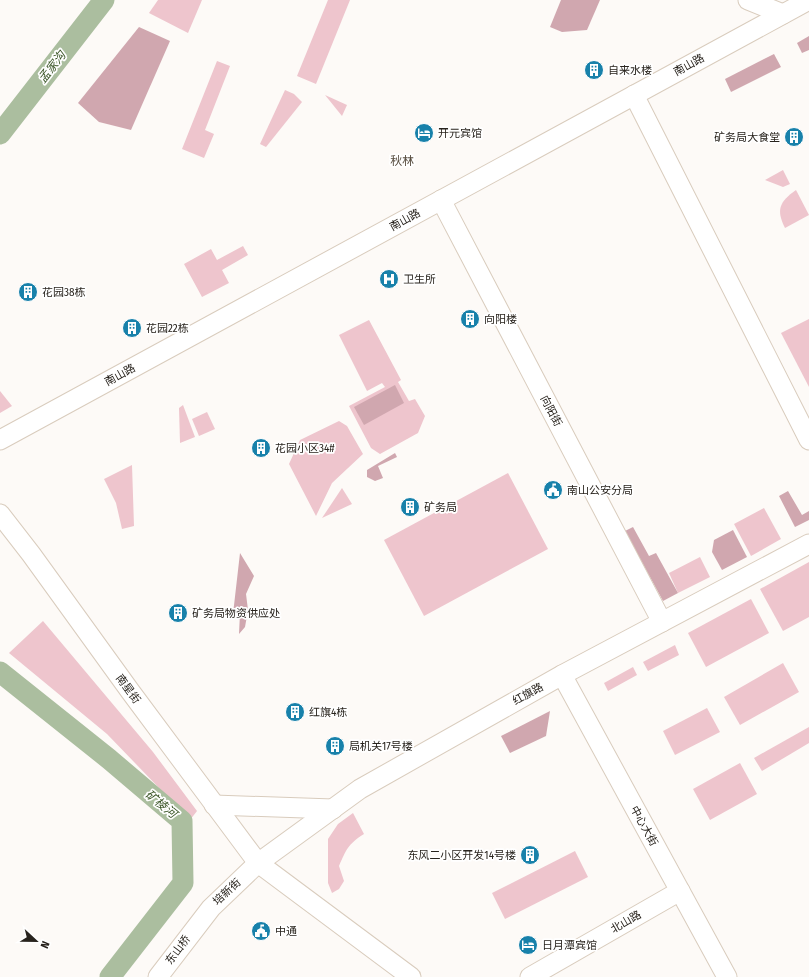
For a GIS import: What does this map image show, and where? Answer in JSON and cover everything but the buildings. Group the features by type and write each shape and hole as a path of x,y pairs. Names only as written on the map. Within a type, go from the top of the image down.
{"street":[{"path":"748,0 777,12"},
{"name":"南山路","path":"0,440 634,95 777,12 809,0"},
{"path":"634,95 809,440"},
{"name":"向阳街","path":"441,200 662,622"},
{"name":"南星街","path":"0,514 31,554 258,864 411,977"},
{"name":"红旗路","path":"258,864 360,789 562,675 809,544"},
{"name":"中心大街","path":"562,675 727,977"},
{"path":"214,805 333,809"},
{"name":"培新街","path":"199,922 211,908 258,864"},
{"name":"北山路","path":"530,977 680,891"},
{"name":"东山桥","path":"158,977 199,922"}],"shaded area":[{"path":"158,0 202,0 188,33 149,13"},
{"path":"328,0 350,0 316,84 297,76"},
{"path":"561,0 600,0 587,30 562,32 550,27"},
{"path":"139,27 170,41 131,130 99,122 78,103"},
{"path":"809,36 809,50 802,53 797,43"},
{"path":"774,54 781,67 731,92 725,79"},
{"path":"217,61 230,66 205,130 214,134 204,158 182,149"},
{"path":"285,90 294,94 302,102 266,147 260,144"},
{"path":"325,95 347,105 342,116"},
{"path":"783,170 790,184 783,187 765,180"},
{"path":"796,190 809,215 785,228 782,222 780,211 781,207 786,198"},
{"path":"243,246 248,255 222,270 229,283 202,297 184,264 211,249 217,260"},
{"path":"809,319 809,387 781,333"},
{"path":"369,320 401,380 398,382 409,401 415,399 425,416 418,433 380,454 371,448 349,406 385,387 382,383 367,391 339,335"},
{"path":"395,385 404,403 364,425 354,407"},
{"path":"0,391 12,406 0,413"},
{"path":"183,405 195,437 180,443 179,408"},
{"path":"207,412 215,429 199,436 192,419"},
{"path":"339,421 347,426 363,454 332,483 316,516 289,464 300,440"},
{"path":"395,453 397,457 378,466 383,478 375,481 367,477 367,470"},
{"path":"132,465 134,526 122,529 116,503 104,479"},
{"path":"508,473 548,549 424,616 384,540"},
{"path":"342,488 352,504 322,518"},
{"path":"788,491 802,515 809,511 809,520 795,527 779,496"},
{"path":"764,508 781,539 751,556 734,524"},
{"path":"633,527 649,556 656,553 678,593 663,601 625,531"},
{"path":"733,530 747,557 722,570 712,552 714,540"},
{"path":"240,553 254,576 246,594 248,610 245,627 239,634 240,613 233,614"},
{"path":"700,557 710,577 678,593 669,573"},
{"path":"809,562 809,617 783,631 760,589"},
{"path":"751,599 769,633 706,667 688,633"},
{"path":"43,621 153,752 197,811 190,820 107,734 9,653"},
{"path":"675,645 679,655 648,671 643,662"},
{"path":"783,663 799,692 740,725 724,697"},
{"path":"633,667 637,675 608,691 604,683"},
{"path":"707,708 720,732 675,755 663,731"},
{"path":"550,711 546,736 510,753 501,736"},
{"path":"809,727 809,743 762,771 754,758"},
{"path":"740,763 757,794 710,820 693,789"},
{"path":"353,813 364,834 354,841 346,851 339,866 344,881 339,889 332,893 328,883 328,839 338,824"},
{"path":"575,851 588,877 505,919 492,893"}],"waterway":[{"name":"孟家沟","path":"0,134 104,0"},
{"name":"矿棱河","path":"0,672 109,759 182,821 183,883 110,977"}],"place":[{"name":"自来水楼","path":"594,70"},
{"name":"开元宾馆","path":"424,133"},
{"name":"矿务局大食堂","path":"794,137"},
{"name":"卫生所","path":"389,279"},
{"name":"花园38栋","path":"28,292"},
{"name":"向阳楼","path":"470,319"},
{"name":"花园22栋","path":"132,328"},
{"name":"花园小区34#","path":"261,448"},
{"name":"南山公安分局","path":"553,490"},
{"name":"矿务局","path":"410,507"},
{"name":"矿务局物资供应处","path":"178,613"},
{"name":"红旗4栋","path":"295,712"},
{"name":"局机关17号楼","path":"335,746"},
{"name":"东风二小区开发14号楼","path":"530,855"},
{"name":"中通","path":"261,931"},
{"name":"日月潭宾馆","path":"528,945"}],"district":[{"name":"秋林","path":"402,161"}]}
